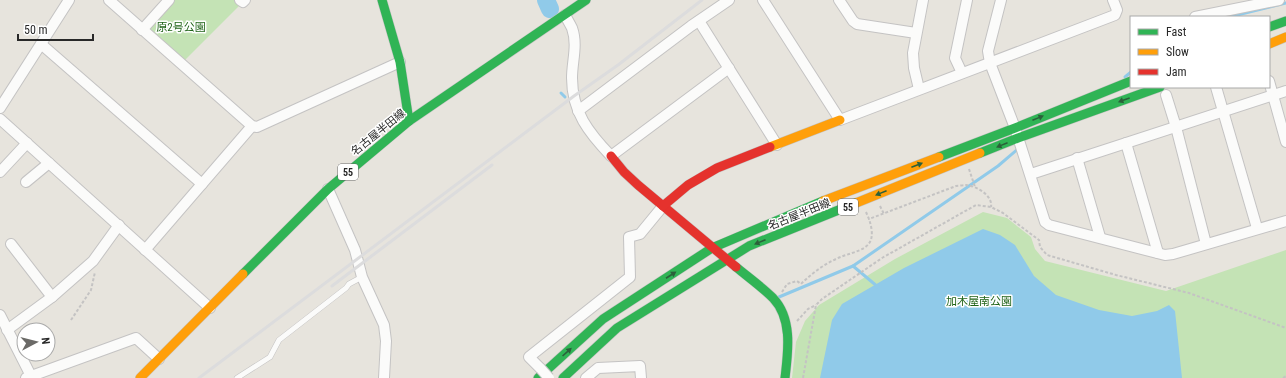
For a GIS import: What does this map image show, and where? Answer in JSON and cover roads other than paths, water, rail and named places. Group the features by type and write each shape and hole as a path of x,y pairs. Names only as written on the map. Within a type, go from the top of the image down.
{"main road":[{"path":"382,0 400,62 410,121"},
{"name":"名古屋半田線","path":"140,378 328,189 410,121 586,0"},
{"path":"1270,27 1286,21"},
{"path":"1270,44 1286,37"},
{"name":"名古屋半田線","path":"539,374 603,319 712,248 810,206 1015,128 1130,81"},
{"name":"名古屋半田線","path":"563,378 617,328 750,246 1018,138 1163,91"},
{"path":"663,206 679,192 717,168 840,120"},
{"path":"611,156 624,172 774,299 782,312 789,343 785,378"}],"street":[{"path":"0,108 69,0"},
{"path":"109,0 252,126 257,127 400,62"},
{"path":"142,30 169,0"},
{"path":"240,0 243,2 245,0"},
{"path":"578,111 729,0"},
{"path":"763,0 840,120 1115,15 1117,10 1113,0"},
{"path":"839,0 853,21 857,24 916,33"},
{"path":"919,89 914,68 913,52 923,0"},
{"path":"962,74 955,58 967,0"},
{"path":"1001,0 988,51 990,63 1015,128 1045,222 1049,225 1165,255 1173,254 1257,228 1286,221"},
{"path":"1200,16 1279,0"},
{"path":"565,15 572,28 575,39 572,79 575,102 582,120 588,130 611,156 729,68"},
{"path":"699,22 777,145"},
{"path":"41,44 202,184"},
{"path":"1270,84 1286,142"},
{"path":"1216,88 1257,228"},
{"path":"1163,91 1176,127 1206,244"},
{"path":"1030,174 1286,91"},
{"path":"0,119 210,308"},
{"path":"145,250 252,126"},
{"path":"1126,142 1158,254"},
{"path":"0,172 27,143"},
{"path":"1077,158 1100,237"},
{"path":"26,182 49,163"},
{"path":"328,189 355,250 362,277 384,325 386,333 384,378"},
{"path":"549,378 539,374 529,357 630,277 629,237 640,234 663,206"},
{"path":"7,330 52,297 93,261 119,225"},
{"path":"11,244 52,297"},
{"path":"0,316 28,377 136,338 159,359"},
{"path":"586,378 598,368 640,366 641,378"}],"lane":[{"path":"237,378 270,357 279,340 346,288 349,284 362,277"}],"water":[{"name":"加木屋南公園","path":"983,229 1000,235 1015,245 1034,276 1056,295 1099,310 1132,316 1157,311 1169,305 1175,311 1182,378 820,378 832,320 842,304 904,268"}],"waterway":[{"path":"546,0 550,9"},
{"path":"1233,16 1286,3"},
{"path":"550,9 552,13"},
{"path":"1125,77 1130,73"},
{"path":"561,93 565,97"},
{"path":"779,297 853,266 998,166 1019,148"},
{"path":"853,266 878,287"}],"railway":[{"path":"199,378 574,96 618,65 702,0"},
{"path":"332,286 492,165"}],"park label":[{"name":"原2号公園","path":"181,27"}]}
